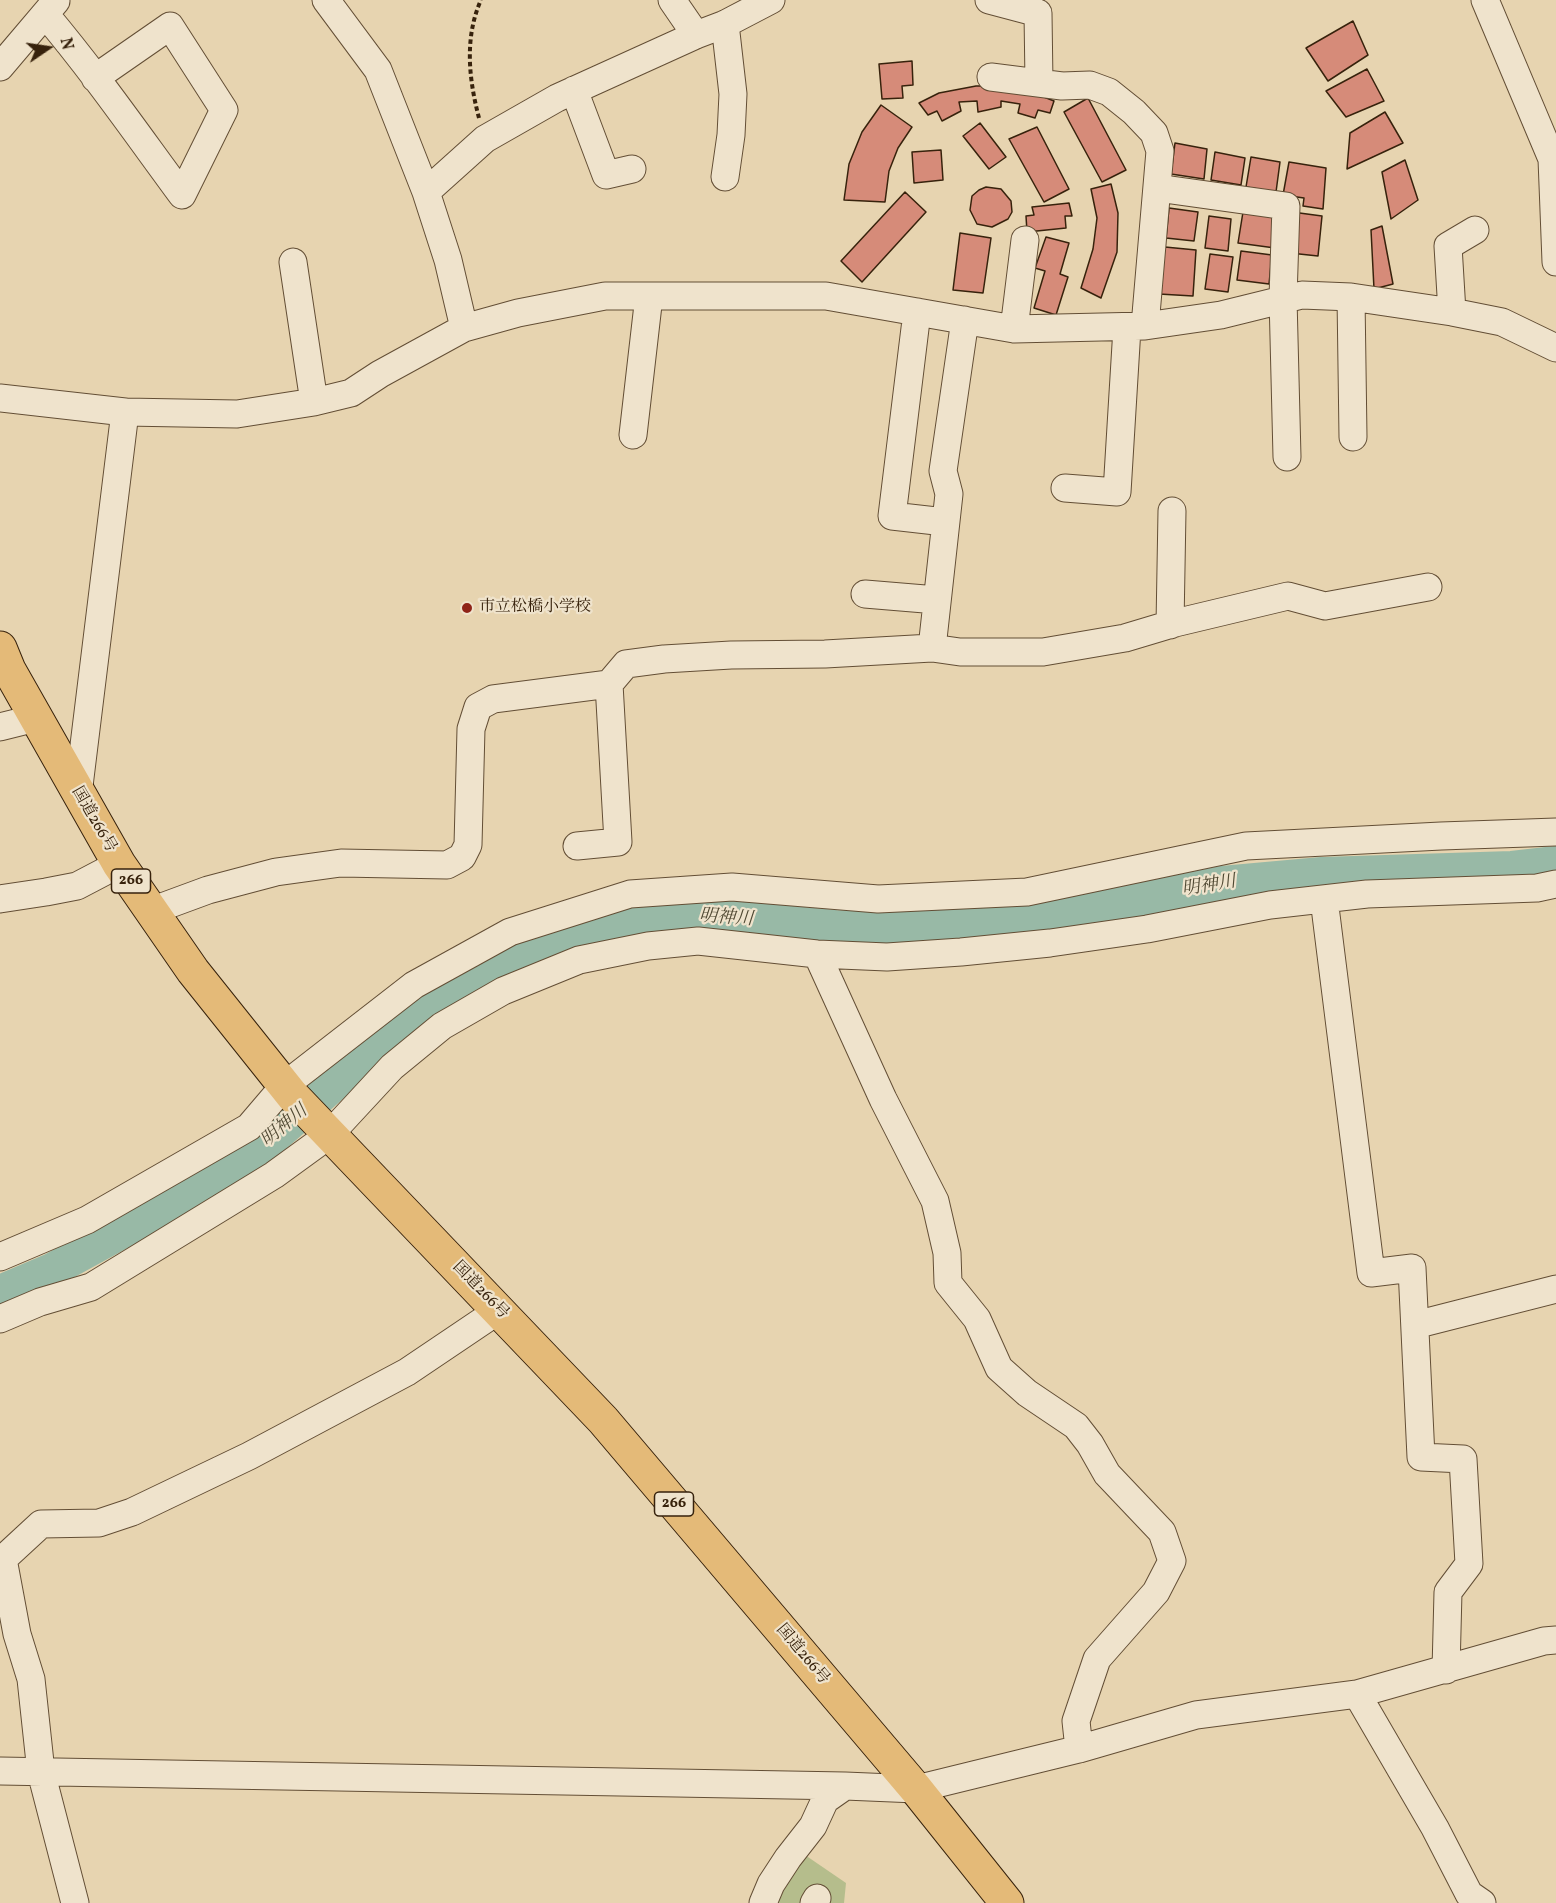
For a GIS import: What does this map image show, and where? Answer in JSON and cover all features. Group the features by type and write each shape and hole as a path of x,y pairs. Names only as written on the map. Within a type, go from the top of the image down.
{"highway":[{"name":"国道266号","path":"0,648 9,670 119,864 193,971 288,1090 603,1420 915,1789 1007,1903"}],"street":[{"path":"326,0 378,70 426,192 448,260 464,328"},
{"path":"672,0 696,34"},
{"path":"426,192 485,139 574,90 696,34 725,24 771,0"},
{"path":"989,0 1038,13 1039,83"},
{"path":"1485,0 1554,158 1556,262"},
{"path":"0,67 51,7 95,78 183,195 224,110 170,26 95,78"},
{"path":"725,24 733,94 731,135 725,177"},
{"path":"991,77 1062,86 1090,85 1109,92 1134,112 1154,133 1160,151 1117,492 1065,488"},
{"path":"574,90 606,175 632,170"},
{"path":"1157,188 1286,206 1283,298 1287,457"},
{"path":"1452,312 1448,246 1475,230"},
{"path":"1014,329 1025,240"},
{"path":"293,262 314,402"},
{"path":"0,398 125,412 237,414 314,402 351,393 380,374 464,328 605,296 826,296 1014,329 1136,327 1221,315 1302,294 1351,297 1502,322 1556,348"},
{"path":"633,435 649,296"},
{"path":"1351,297 1353,437"},
{"path":"917,312 892,516 945,522"},
{"path":"932,648 949,494 944,471 965,320"},
{"path":"78,794 125,412"},
{"path":"1170,625 1172,511"},
{"path":"151,911 208,890 276,872 341,863 447,865 462,856 468,845 471,729 478,707 493,699 609,684 626,664 731,655 825,654 932,648 960,652 1043,652 1125,638 1288,596 1325,606 1428,587"},
{"path":"865,594 937,600"},
{"path":"577,846 618,842 609,684"},
{"path":"0,727 36,718"},
{"path":"0,1257 87,1220 249,1127 288,1090 414,985 510,932 630,894 732,887 878,899 1027,892 1246,846 1556,832"},
{"path":"0,899 77,886 119,864"},
{"path":"0,1319 40,1302 92,1287 274,1174 392,1067 442,1026 503,991 579,960 648,946 698,941 817,954 887,957 962,952 1050,943 1147,929 1270,905 1367,894 1493,890 1556,884"},
{"path":"1324,899 1371,1273 1412,1268 1421,1457 1463,1459 1469,1564 1448,1592 1446,1670"},
{"path":"817,954 934,1201 946,1253 948,1283 977,1319 999,1368 1027,1393 1076,1426 1090,1444 1107,1474 1162,1532 1172,1561 1156,1592 1097,1659 1076,1720 1079,1749"},
{"path":"1415,1325 1556,1289"},
{"path":"75,1903 41,1772 31,1679 17,1635 3,1559 41,1524 99,1523 121,1516 249,1456 407,1372 499,1310"},
{"path":"0,1772 915,1789 1079,1749 1196,1715 1357,1694 1556,1640"},
{"path":"1357,1694 1435,1828 1469,1894 1482,1903"},
{"path":"763,1903 771,1884 813,1826 825,1800 845,1786"}],"path":[{"path":"481,0 476,10 469,49 473,95 485,139"}],"green space":[{"path":"805,1855 846,1883 844,1903 772,1903"}],"building":[{"path":"1353,21 1368,55 1328,81 1306,48"},
{"path":"912,61 913,85 902,86 903,98 882,99 879,64"},
{"path":"1367,69 1384,101 1346,117 1326,91"},
{"path":"976,86 995,86 1034,93 1054,101 1050,113 1038,110 1035,118 1018,113 1020,104 1001,101 1001,107 978,112 977,101 959,102 961,111 942,121 937,111 928,115 919,103 939,93"},
{"path":"1088,98 1126,170 1102,182 1064,112"},
{"path":"881,105 912,127 898,148 889,171 885,202 844,200 849,164 862,132"},
{"path":"1385,112 1403,143 1347,169 1350,133"},
{"path":"980,123 1006,157 989,169 963,136"},
{"path":"1037,127 1069,189 1044,202 1009,139"},
{"path":"1175,143 1207,149 1204,179 1171,174"},
{"path":"941,150 943,180 914,183 912,152"},
{"path":"1215,152 1245,158 1241,185 1211,180"},
{"path":"1251,157 1280,162 1276,192 1246,187"},
{"path":"1405,160 1418,200 1391,219 1382,172"},
{"path":"1289,162 1326,168 1323,209 1303,206 1304,198 1283,195"},
{"path":"1111,184 1118,213 1117,252 1101,298 1081,288 1093,249 1097,218 1091,189"},
{"path":"986,187 1001,189 1011,201 1012,212 1008,219 992,227 977,224 970,210 972,196"},
{"path":"905,192 926,212 862,282 841,261"},
{"path":"1069,203 1072,216 1065,216 1066,228 1027,232 1026,216 1034,215 1032,207"},
{"path":"1169,208 1198,212 1194,241 1166,238"},
{"path":"1243,212 1277,217 1275,248 1238,243"},
{"path":"1292,212 1322,216 1318,256 1290,253"},
{"path":"1209,216 1231,219 1228,251 1205,248"},
{"path":"1382,226 1393,284 1374,289 1371,230"},
{"path":"960,233 991,238 983,293 953,290"},
{"path":"1046,237 1069,243 1060,274 1068,277 1056,315 1034,308 1045,271 1035,268"},
{"path":"1165,247 1196,250 1193,296 1159,294"},
{"path":"1241,251 1272,255 1269,284 1237,280"},
{"path":"1210,254 1233,257 1228,292 1205,289"}],"waterway":[{"name":"明神川","path":"0,1292 52,1270 156,1213 267,1143 389,1036 449,993 496,968 540,949 635,921 677,916 717,916 835,927 901,929 965,925 1053,917 1222,883 1322,874 1512,868 1556,863"}],"place":[{"name":"市立松橋小学校","path":"467,608"}]}
